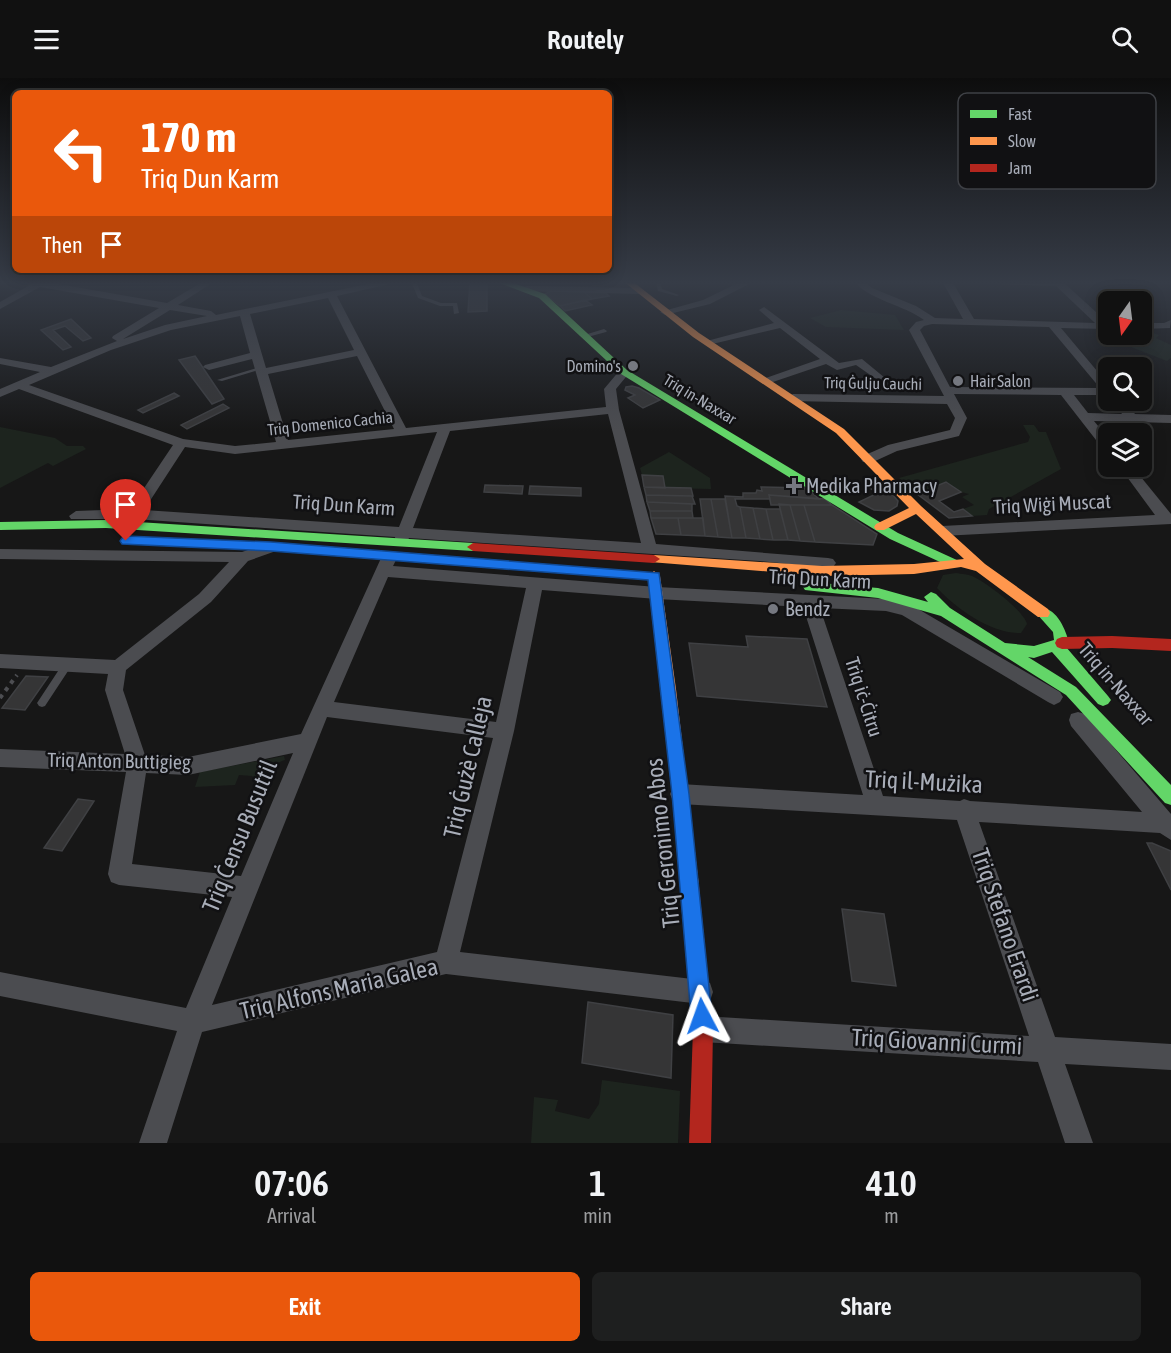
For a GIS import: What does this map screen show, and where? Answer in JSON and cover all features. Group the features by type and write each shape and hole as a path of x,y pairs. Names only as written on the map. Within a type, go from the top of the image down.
{"main road":[{"name":"Triq in-Naxxar","path":"578,331 624,372 894,536 955,564"},
{"path":"692,331 840,431 980,567"},
{"path":"880,527 917,508"},
{"name":"Triq Dun Karm","path":"0,526 106,524 213,529 394,550 413,557"},
{"name":"Triq in-Naxxar","path":"894,536 919,578 945,612 1071,691 1171,797"},
{"path":"0,540 57,541"},
{"name":"Triq Dun Karm","path":"149,542 394,550 822,571 864,569 919,578"},
{"name":"Triq in-Naxxar","path":"919,578 933,565 955,564 980,567 1043,613 1059,630 1059,644 1116,714"},
{"name":"Triq Geronimo Abos","path":"654,576 701,992 703,1029 700,1143"},
{"path":"871,592 911,606 1068,697 1106,726"},
{"name":"Triq Dun Karm","path":"805,594 871,592 905,599 945,612"},
{"path":"1043,613 1072,628 1112,642"},
{"path":"1059,644 1112,642 1171,645"},
{"name":"Triq in-Naxxar","path":"1002,648 1034,652 1059,644"}],"street":[{"path":"107,348 129,331"},
{"path":"0,393 107,348 158,331"},
{"path":"250,331 283,445"},
{"path":"349,331 402,432"},
{"path":"708,342 754,331"},
{"path":"791,331 837,367 858,361 879,378"},
{"path":"868,459 893,448 955,433 961,418 914,331"},
{"path":"1058,331 1098,379"},
{"path":"209,367 261,365 358,348"},
{"path":"767,381 828,360"},
{"path":"0,362 52,371"},
{"path":"624,372 610,389 613,410 650,548"},
{"name":"Triq Domenico Cachia","path":"18,385 181,443 235,450 613,410"},
{"path":"1064,391 1098,433"},
{"name":"Triq Ġulju Cauchi","path":"794,398 1098,391"},
{"path":"1126,411 1131,418"},
{"path":"1086,417 1171,419"},
{"name":"Triq Ċensu Busuttil","path":"153,1143 193,1022 307,741 394,550 445,427"},
{"path":"134,514 181,443"},
{"path":"856,447 893,448"},
{"path":"1134,477 1168,518"},
{"name":"Triq Dun Karm","path":"0,518 134,514 394,550 535,583 657,593 805,594 907,610 1066,704 1168,826"},
{"name":"Triq Wiġi Muscat","path":"942,531 1168,518"},
{"name":"Triq Dun Karm","path":"0,554 243,557 271,547"},
{"name":"Triq Dun Karm","path":"394,550 650,548 817,561 864,569"},
{"path":"0,661 118,667 205,598 243,557"},
{"name":"Triq Ġużè Calleja","path":"446,962 504,731 535,583"},
{"name":"Triq iċ-Ċitru","path":"805,594 876,806"},
{"path":"118,667 114,690 138,763 119,874 249,888"},
{"path":"322,709 504,731"},
{"name":"Triq Anton Buttigieg","path":"0,758 188,766 307,741"},
{"name":"Triq il-Mużika","path":"680,794 964,809 1168,826"},
{"name":"Triq Stefano Erardi","path":"964,809 1079,1143"},
{"name":"Triq Alfons Maria Galea","path":"193,1022 446,962 701,992"},
{"path":"3,990 193,1022"},
{"name":"Triq Giovanni Curmi","path":"703,1029 1171,1057"}],"lane":[{"path":"584,336 604,331"},
{"path":"220,380 261,365"},
{"path":"42,704 67,665"}],"path":[{"path":"0,698 27,662"}],"shaded area":[{"path":"1152,334 1159,335 1156,338 1171,345 1171,358 1167,361 1131,347 1152,345"},
{"path":"1023,425 1034,425 1039,432 1046,432 1061,469 989,509 987,515 972,516 963,509 974,505 962,497 969,494 946,483 917,494 899,478 1028,442 1030,437"},
{"path":"0,427 55,438 67,446 83,446 86,449 53,466 48,463 0,488"},
{"path":"669,452 710,478 711,489 665,488 663,476 642,475 640,468"},
{"path":"956,573 970,575 980,580 1012,605 1027,624 1021,633 987,625 964,612 945,596 937,588 943,575"},
{"path":"284,756 285,760 274,767 260,782 252,776 239,775 235,785 195,787 200,772"},
{"path":"602,1080 680,1091 678,1143 531,1143 534,1097 558,1100 555,1111 589,1119 599,1104"}],"building":[{"path":"42,331 54,331 71,347 63,350"},
{"path":"71,331 83,331 91,338 83,341"},
{"path":"195,356 224,399 212,404 179,360"},
{"path":"632,386 660,400 643,408 628,398 635,395 625,390 626,387"},
{"path":"174,393 179,396 143,413 138,410"},
{"path":"223,404 229,408 187,429 181,425"},
{"path":"642,475 663,476 665,488 644,487"},
{"path":"881,482 898,501 897,506 889,511 874,510 859,502 878,493 868,487"},
{"path":"946,482 961,492 939,501 954,512 963,509 972,516 949,518 917,494"},
{"path":"485,485 523,486 522,494 484,492"},
{"path":"530,486 581,488 581,496 529,494"},
{"path":"644,487 691,488 693,496 646,495"},
{"path":"761,487 807,488 819,499 769,495 770,499 735,499 737,506 740,507 746,538 732,538 725,496 743,497 743,493 762,491"},
{"path":"646,495 692,496 695,504 647,502"},
{"path":"769,495 825,499 832,505 771,505"},
{"path":"700,499 711,499 718,537 705,536"},
{"path":"711,499 725,499 732,538 718,537"},
{"path":"647,502 692,504 692,511 650,511"},
{"path":"779,504 790,505 800,541 788,540"},
{"path":"790,505 804,505 815,542 800,541"},
{"path":"804,505 832,505 877,534 873,545 815,542"},
{"path":"740,507 753,508 760,539 746,538"},
{"path":"753,508 766,509 773,540 760,539"},
{"path":"766,509 780,509 788,540 773,540"},
{"path":"650,511 692,511 693,518 651,518"},
{"path":"651,518 678,518 681,535 656,534"},
{"path":"678,518 703,518 705,536 681,535"},
{"path":"746,636 807,639 827,707 697,696 689,643 748,647"},
{"path":"26,676 48,677 25,710 2,708"},
{"path":"78,799 94,801 62,851 44,848"},
{"path":"1147,843 1171,851 1171,890"},
{"path":"842,909 884,914 896,986 852,981"},
{"path":"588,1002 673,1015 671,1078 582,1063"}],"traffic: fast":[{"path":"579,331 624,372 894,536 955,564"},
{"path":"0,526 106,524 473,547"},
{"path":"810,587 878,593 945,612"},
{"path":"931,597 945,612 1071,691 1171,797"},
{"path":"1002,648 1034,652 1062,643 1059,630 1043,613"},
{"path":"1056,646 1103,700"}],"traffic: slow":[{"path":"691,331 840,431 917,509 980,567"},
{"path":"880,527 917,509"},
{"path":"654,559 822,571 914,569 961,563 980,567 1043,613"},
{"path":"654,576 669,689 690,886"}],"traffic: jam":[{"path":"473,547 654,559"},
{"path":"1062,643 1112,642 1171,645"},
{"path":"690,886 703,1029 700,1143"}],"place":[{"name":"Domino's","path":"633,366"},
{"name":"Hair Salon","path":"958,381"},
{"name":"Medika Pharmacy","path":"794,486"},
{"name":"Bendz","path":"773,609"}],"route":[{"path":"126,541 271,547 654,576 669,689 702,1016"}]}
